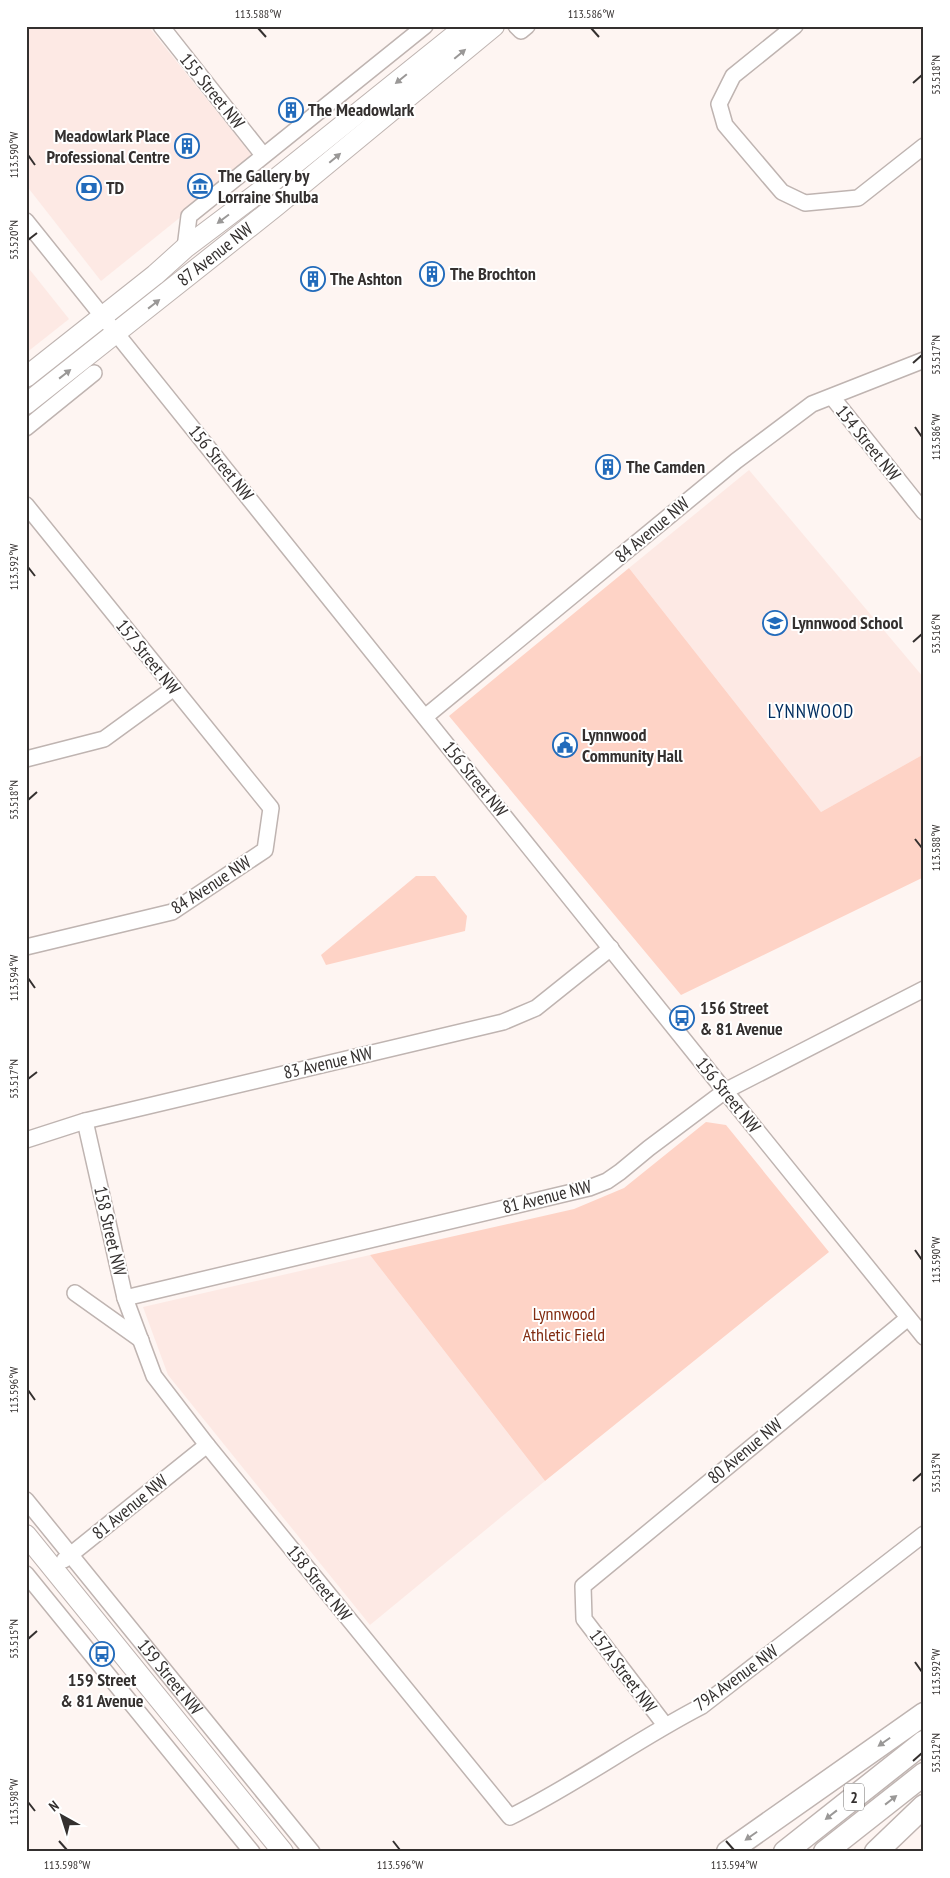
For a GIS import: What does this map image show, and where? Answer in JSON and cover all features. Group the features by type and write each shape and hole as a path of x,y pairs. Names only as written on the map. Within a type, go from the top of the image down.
{"highway":[{"path":"728,1852 924,1714"},
{"name":"2","path":"785,1852 924,1742"},
{"name":"2","path":"825,1852 924,1774"},
{"path":"876,1852 924,1806"}],"main road":[{"name":"87 Avenue NW","path":"26,377 185,248 262,190 466,26"},
{"name":"87 Avenue NW","path":"26,404 276,206 494,26"},
{"name":"159 Street NW","path":"26,1535 282,1852"}],"street":[{"name":"155 Street NW","path":"161,26 263,155"},
{"name":"87 Avenue NW","path":"185,248 189,216 425,26"},
{"path":"516,26 520,31 527,26"},
{"path":"795,26 734,76 719,104 725,125 782,192 805,203 858,198 924,146"},
{"name":"156 Street NW","path":"26,221 924,1337"},
{"name":"84 Avenue NW","path":"425,717 736,461 812,404 924,360"},
{"path":"26,428 94,372"},
{"name":"154 Street NW","path":"832,397 924,512"},
{"name":"157 Street NW","path":"26,505 271,808"},
{"path":"26,758 104,739 174,688"},
{"name":"84 Avenue NW","path":"26,947 172,912 265,850 271,808"},
{"name":"83 Avenue NW","path":"26,1140 85,1121 503,1022 536,1008 611,948"},
{"name":"81 Avenue NW","path":"125,1298 589,1188 607,1181 620,1172 649,1148 725,1092 924,988"},
{"name":"158 Street NW","path":"85,1121 125,1298 154,1376 207,1445 510,1818"},
{"path":"75,1293 141,1340"},
{"name":"80 Avenue NW","path":"583,1586 908,1318"},
{"name":"81 Avenue NW","path":"54,1569 207,1445"},
{"name":"159 Street NW","path":"26,1500 312,1852"},
{"name":"79A Avenue NW","path":"510,1818 579,1780 665,1725 702,1706 924,1534"},
{"path":"26,1574 252,1852"},
{"name":"157A Street NW","path":"583,1586 584,1619 665,1725"}],"shaded area":[{"name":"Meadowlark Place Professional Centre","path":"26,26 148,26 254,158 101,281 26,185"},
{"path":"26,265 69,319 26,353"},
{"name":"Lynnwood School","path":"749,470 924,678 924,754 821,812 629,568"},
{"path":"370,1255 545,1481 370,1625 168,1375 143,1307"}],"green space":[{"path":"629,568 821,812 924,754 924,877 681,995 449,716"},
{"path":"416,876 435,876 467,916 465,931 326,965 321,955"},
{"name":"Lynnwood Athletic Field","path":"706,1122 726,1125 829,1252 545,1481 370,1255 574,1209 624,1188"}],"place":[{"name":"The Meadowlark","path":"291,110"},
{"name":"Meadowlark Place Professional Centre","path":"187,146"},
{"name":"The Gallery by Lorraine Shulba","path":"200,186"},
{"name":"TD","path":"89,188"},
{"name":"The Brochton","path":"432,274"},
{"name":"The Ashton","path":"313,279"},
{"name":"The Camden","path":"608,467"},
{"name":"Lynnwood School","path":"775,623"},
{"name":"Lynnwood Community Hall","path":"565,745"},
{"name":"156 Street & 81 Avenue","path":"682,1018"},
{"name":"159 Street & 81 Avenue","path":"102,1654"}],"district":[{"name":"LYNNWOOD","path":"811,711"}]}
